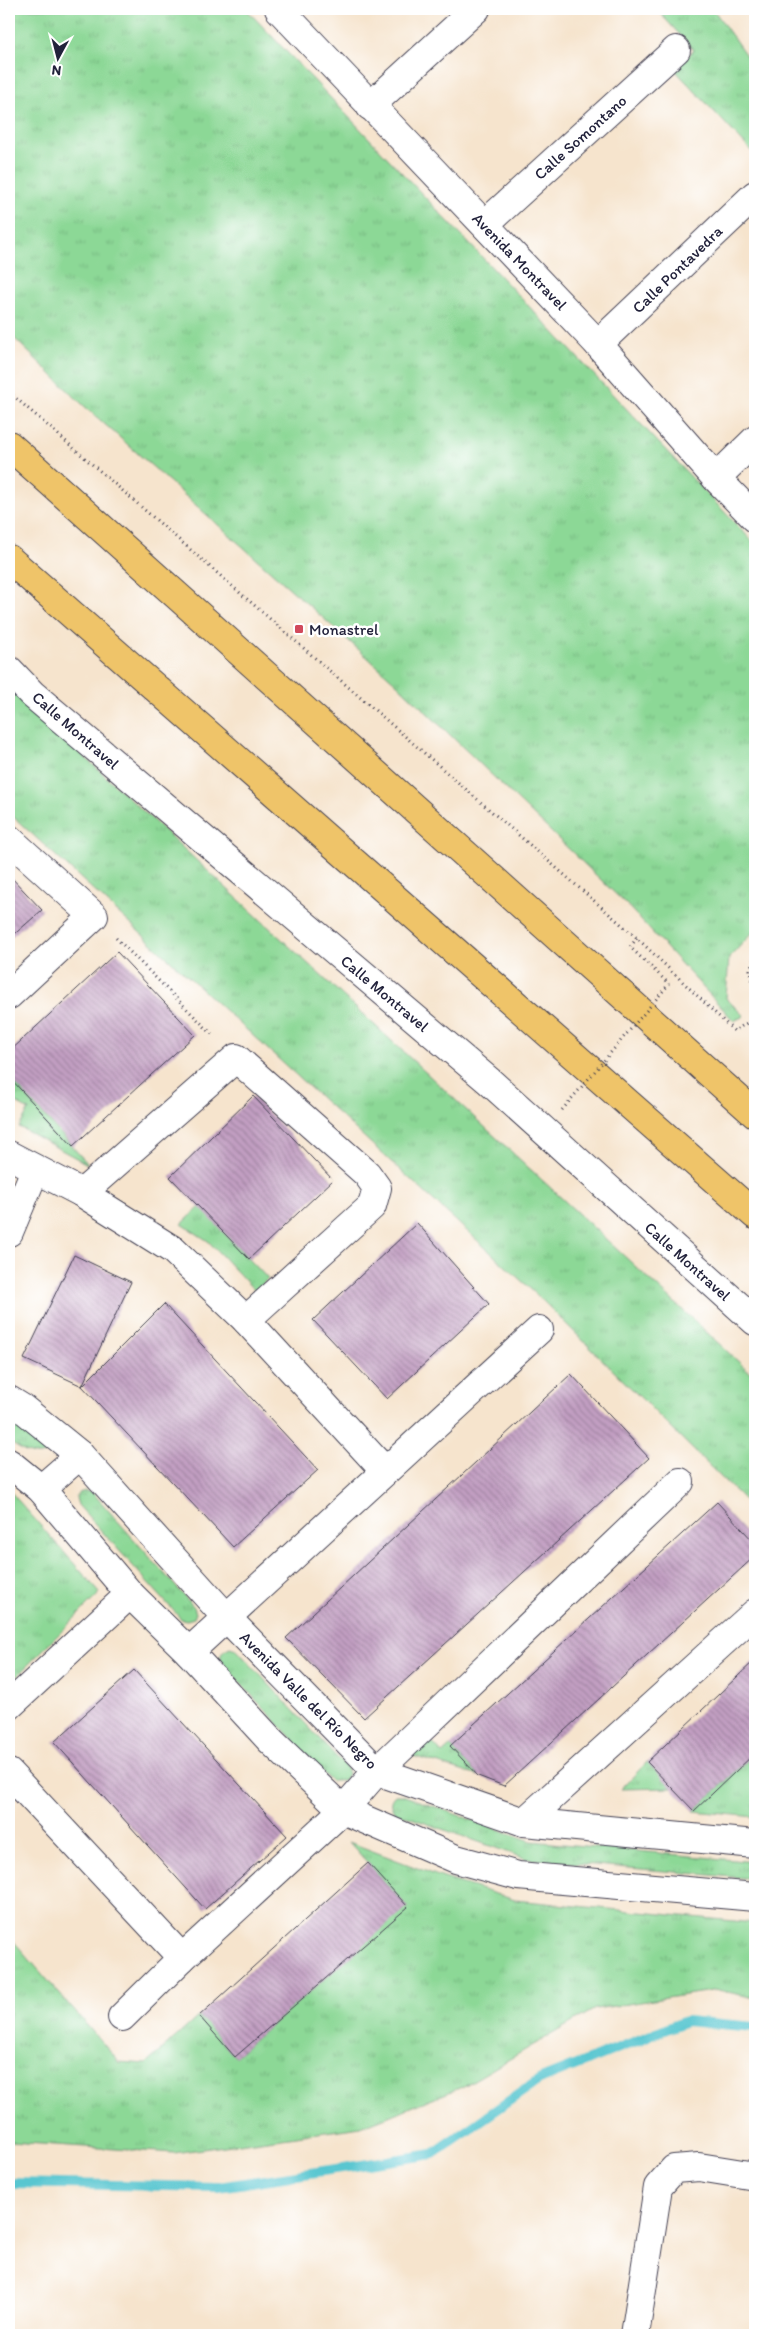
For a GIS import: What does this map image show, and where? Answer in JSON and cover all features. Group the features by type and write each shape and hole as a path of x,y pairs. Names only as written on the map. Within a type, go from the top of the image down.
{"highway":[{"path":"9,445 755,1114"},
{"path":"9,559 755,1215"}],"street":[{"name":"Avenida Montravel","path":"278,9 598,344 716,478 755,518"},
{"path":"370,106 476,9"},
{"name":"Calle Somontano","path":"485,224 676,50"},
{"name":"Calle Pontavedra","path":"598,344 755,195"},
{"path":"716,478 755,440"},
{"name":"Calle Montravel","path":"9,670 32,694 489,1081 755,1321"},
{"path":"9,839 94,916 9,995"},
{"path":"82,1193 236,1058 367,1174 377,1188 372,1206 246,1320"},
{"path":"9,1155 82,1193 172,1250 246,1320 385,1471"},
{"path":"9,1232 35,1170"},
{"path":"190,1652 539,1330"},
{"name":"Avenida Valle del Río Negro","path":"9,1400 22,1408 80,1455 227,1618 377,1771 524,1822 755,1844"},
{"path":"41,1490 80,1455"},
{"path":"9,1463 41,1490 130,1594 190,1652 271,1741 343,1810 456,1860 518,1876 755,1897"},
{"path":"122,2016 182,1958 343,1810 377,1771 680,1482"},
{"path":"9,1706 130,1594"},
{"path":"524,1822 755,1613"},
{"path":"9,1773 182,1958"},
{"path":"635,2335 658,2187 674,2169 699,2167 755,2176"}],"path":[{"path":"9,392 637,938 734,1032 755,1018"},
{"path":"94,916 236,1058"},
{"path":"562,1110 669,984 630,947 637,938"},
{"path":"755,955 750,970 755,998"}],"green space":[{"path":"9,9 246,9 755,544 755,930 729,958 726,998 744,1016 734,1021 626,904 394,681 82,404 9,333"},
{"path":"656,9 713,9 755,68 755,155 674,69 694,50"},
{"path":"9,687 755,1377 755,1511 536,1294 9,813"},
{"path":"9,1077 89,1165 19,1127 29,1110 9,1099"},
{"path":"200,1207 268,1279 255,1291 208,1241 182,1224"},
{"path":"9,1421 39,1438 46,1447 47,1453 42,1455 32,1454 9,1442"},
{"path":"9,1490 100,1593 9,1684"},
{"path":"85,1491 92,1492 194,1607 196,1613 194,1618 181,1619 78,1505 76,1498 79,1493"},
{"path":"230,1647 236,1649 346,1767 348,1774 345,1779 331,1781 221,1662 222,1653"},
{"path":"429,1739 442,1753 450,1746 478,1776 410,1755"},
{"path":"755,1753 755,1817 694,1811"},
{"path":"647,1762 673,1788 621,1789"},
{"path":"395,1795 402,1795 531,1841 755,1862 755,1879 527,1859 394,1812 391,1803"},
{"path":"349,1842 441,1877 515,1900 755,1923 755,1998 718,1990 595,2009 462,2087 361,2127 174,2153 11,2142 9,2140 9,1936 119,2062 146,2064 199,2016 235,2057 407,1907"}],"building":[{"path":"9,875 42,910 9,939"},
{"path":"117,952 195,1035 73,1146 9,1077 9,1052"},
{"path":"253,1096 333,1180 249,1259 170,1177"},
{"path":"417,1223 489,1304 387,1399 313,1320"},
{"path":"74,1255 131,1282 82,1386 24,1359"},
{"path":"164,1304 318,1470 233,1547 82,1386"},
{"path":"571,1374 649,1458 364,1718 286,1638"},
{"path":"717,1502 755,1543 755,1556 504,1786 478,1776 450,1746"},
{"path":"755,1660 755,1753 694,1811 647,1762"},
{"path":"134,1670 287,1836 205,1909 54,1742"},
{"path":"368,1863 408,1907 235,2057 199,2016"}],"waterway":[{"path":"9,2183 219,2187 433,2154 539,2080 686,2021 755,2027"}],"place":[{"name":"Monastrel","path":"299,629"}]}
